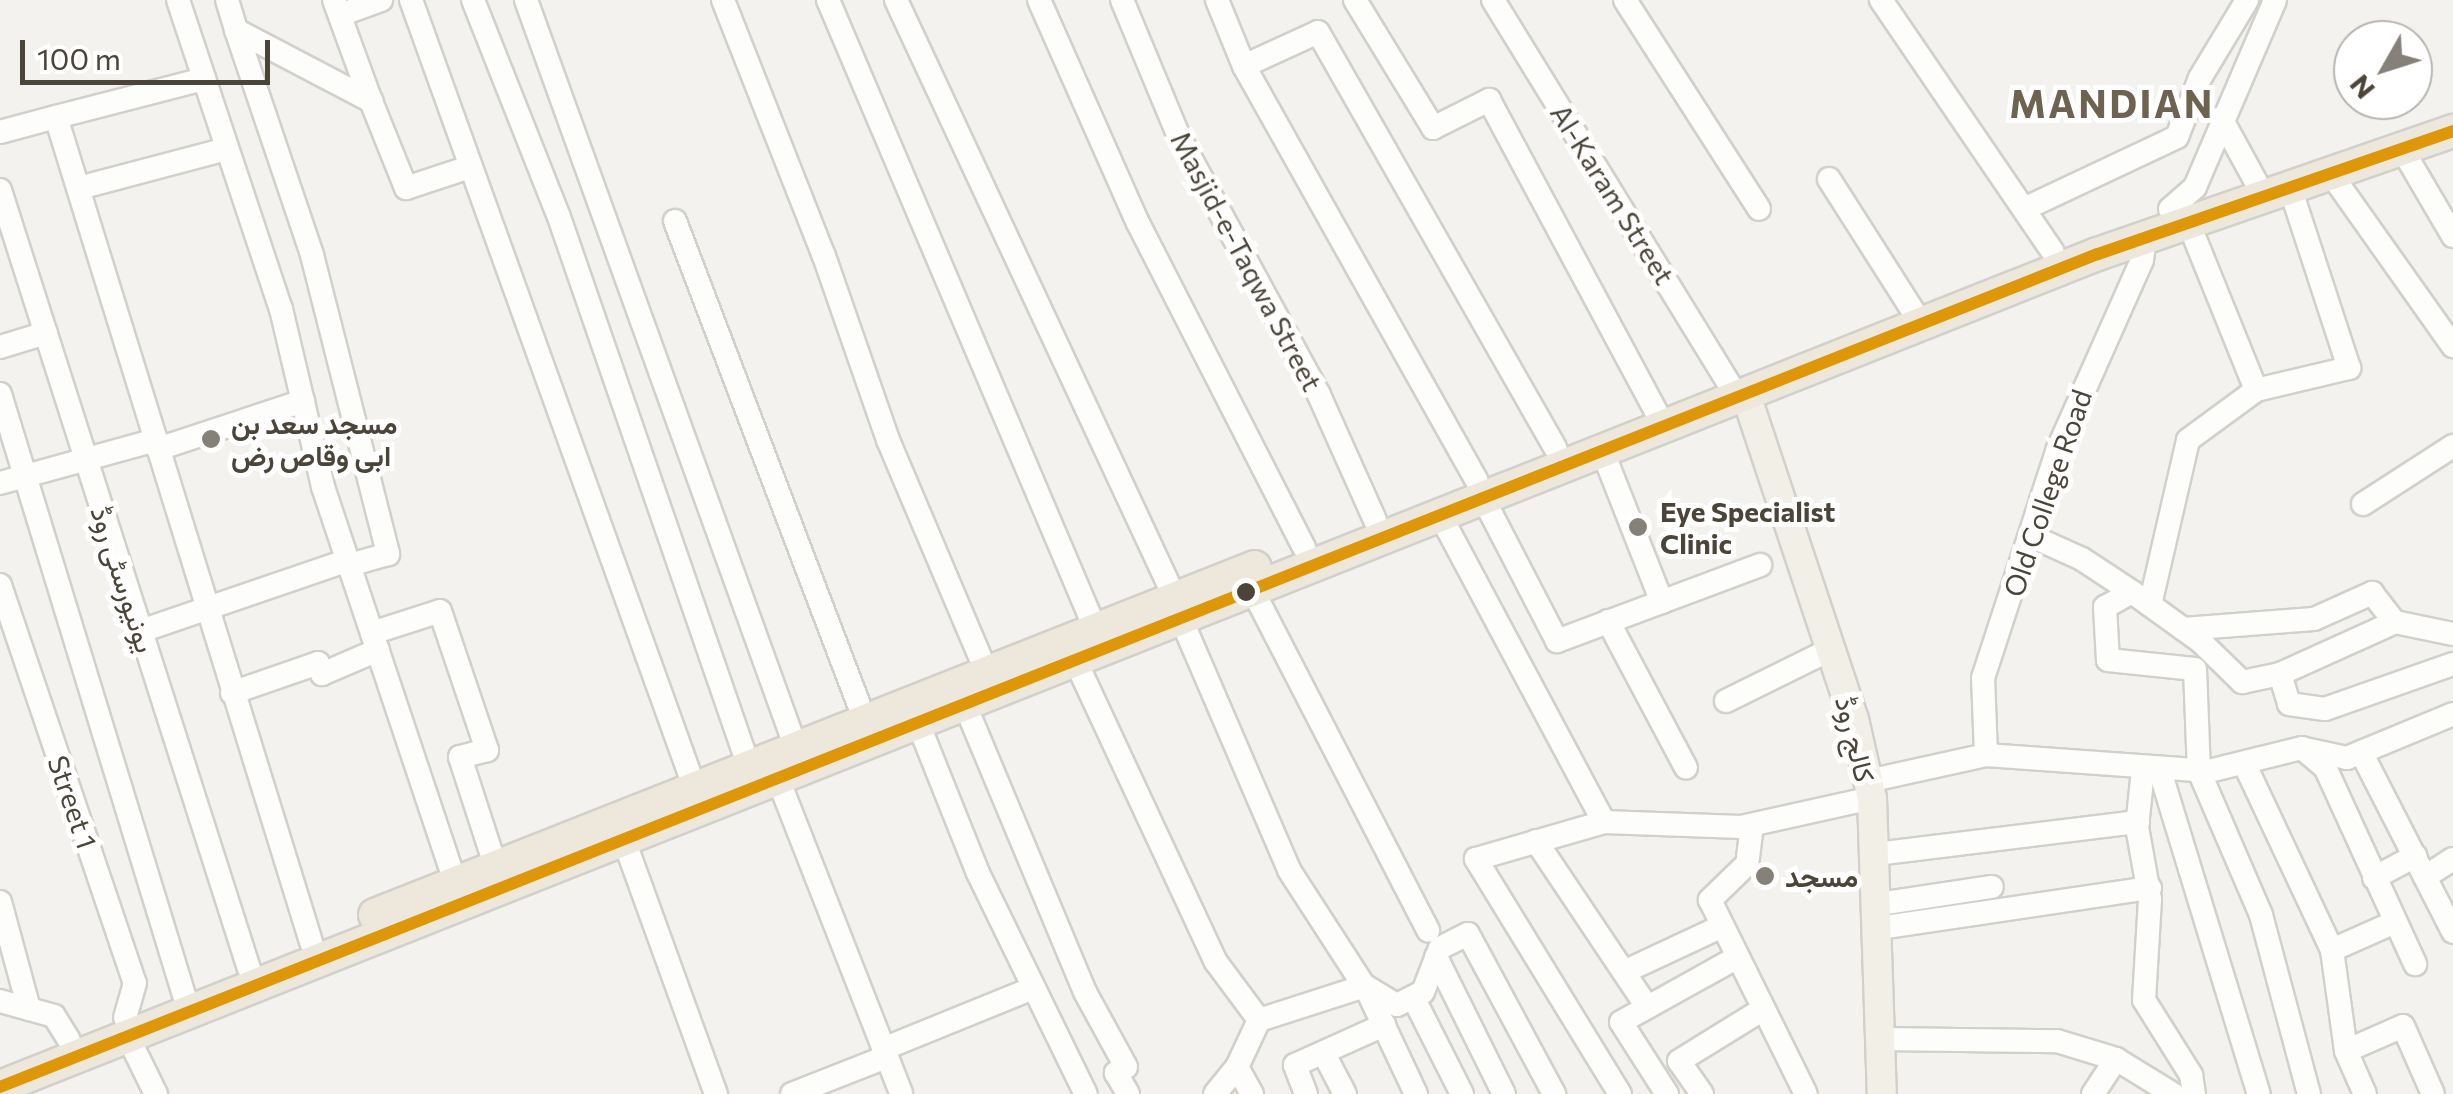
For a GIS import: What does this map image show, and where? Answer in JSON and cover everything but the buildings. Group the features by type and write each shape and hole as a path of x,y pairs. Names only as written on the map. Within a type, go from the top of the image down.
{"highway":[{"path":"0,1087 127,1029 620,828 694,786 795,745 1096,628 1252,592 1440,515 1479,489 1556,448 1740,393 2144,239 2180,216 2256,182 2453,112"},
{"path":"0,1066 69,1040 127,1029 184,995 495,865 778,779 1076,662 1304,548 1375,520 1604,455 2052,251 2290,188 2453,131"}],"main road":[{"name":"کالج روڈ","path":"1740,393 1831,649 1870,790 1879,916 1882,1094"}],"street":[{"path":"178,0 227,149 348,562 455,881"},
{"path":"141,631 348,562 388,554 312,256 227,0"},
{"path":"382,0 337,7 406,188 470,167"},
{"path":"411,0 694,786"},
{"path":"473,0 558,217 748,764"},
{"path":"526,0 795,745"},
{"path":"723,0 888,440 986,671"},
{"path":"828,0 1096,628"},
{"path":"896,0 1178,609 1289,870 1365,986 1416,1094"},
{"path":"1039,0 1138,223 1304,548"},
{"name":"Masjid-e-Taqwa Street","path":"1122,0 1179,137 1319,395 1375,520"},
{"path":"1217,0 1244,66 1479,489 1557,641 1760,565"},
{"path":"1355,0 1433,128 1490,100 1658,415"},
{"name":"Al-Karam Street","path":"1494,0 1740,393"},
{"path":"1625,0 1760,208"},
{"path":"1881,0 2052,251"},
{"path":"2024,209 2177,137 2200,78 2247,0"},
{"path":"2256,390 2180,216 2275,0"},
{"path":"236,30 371,101"},
{"path":"1244,66 1318,32 1556,448"},
{"path":"0,132 204,78"},
{"path":"56,117 311,942"},
{"path":"2220,118 2256,182"},
{"path":"2402,148 2453,236"},
{"path":"79,188 227,149"},
{"path":"2331,174 2453,346"},
{"path":"1830,179 1915,314"},
{"path":"2141,599 2188,440 2256,390 2349,368 2290,188"},
{"name":"یونیورسٹی روڈ","path":"0,190 249,968"},
{"path":"675,221 864,718"},
{"name":"Old College Road","path":"1986,755 1984,678 2075,402 2142,260 2144,239"},
{"path":"0,347 46,333"},
{"path":"0,394 29,478 184,995"},
{"path":"0,484 303,401"},
{"path":"2363,504 2453,446"},
{"path":"1604,455 1662,602"},
{"path":"1440,515 1604,822"},
{"path":"2032,536 2082,558 2183,628 2242,682 2280,674 2395,622 2453,634"},
{"name":"Street 1","path":"0,586 136,983 127,1029"},
{"path":"1252,592 1428,930"},
{"path":"2183,628 2314,619 2372,592 2395,622"},
{"path":"2141,599 2105,607 2108,660 2195,669 2199,771 2262,915 2309,1094"},
{"path":"232,693 318,663 322,674 375,642 440,612 487,750 460,758 495,865"},
{"path":"1608,622 1686,768"},
{"path":"1726,701 1831,649"},
{"path":"1076,662 1216,962 1259,1020"},
{"path":"2280,674 2289,704 2325,708 2453,664"},
{"path":"965,705 1085,992 1126,1067 1116,1073 1128,1094"},
{"path":"1620,1094 1476,859 1604,822 1752,825 1986,755 2199,771 2245,765 2302,748 2346,758 2453,714"},
{"path":"918,724 978,874 1086,1094"},
{"path":"2302,748 2325,768 2414,964"},
{"path":"2361,752 2453,932"},
{"path":"2245,765 2332,950 2346,1051 2365,1094"},
{"path":"2152,770 2138,822 2150,888 2144,1000 2191,1074 2194,1094"},
{"path":"2152,770 2260,1094"},
{"path":"778,779 901,1093"},
{"path":"1876,854 2138,822"},
{"path":"1752,825 1747,864 1710,900 1760,1010 1806,1094"},
{"path":"620,828 716,1094"},
{"path":"1536,841 1648,1008"},
{"path":"2374,878 2453,859"},
{"path":"1879,916 1992,886"},
{"path":"1879,916 2150,888"},
{"path":"0,902 29,1009"},
{"path":"2332,950 2395,922"},
{"path":"1624,972 1722,926"},
{"path":"1215,1094 1237,1067 1259,1020 1365,986 1396,1005 1423,992 1440,948 1468,934 1554,1094"},
{"path":"1436,958 1504,1094"},
{"path":"1667,1094 1621,1022 1736,958"},
{"path":"792,1094 1034,988"},
{"path":"1413,997 1462,1094"},
{"path":"0,1002 54,1016 69,1040"},
{"path":"1702,1094 1680,1061 1760,1010"},
{"path":"1306,1094 1295,1064 1384,1026"},
{"path":"2346,1051 2403,1026 2434,1094"},
{"path":"127,1029 156,1094"},
{"path":"1881,1039 2057,1041 2116,1059 2173,1094"},
{"path":"1324,1054 1346,1094"},
{"path":"2092,1094 2116,1059"},
{"path":"1237,1067 1252,1094"}],"transit line":[{"path":"0,1087 2098,254 2453,131"}],"place":[{"name":"مسجد سعد بن ابی وقاص رض","path":"211,439"},
{"name":"Eye Specialist Clinic","path":"1638,527"},
{"name":"مسجد","path":"1765,876"}],"district":[{"name":"MANDIAN","path":"2112,103"}]}
